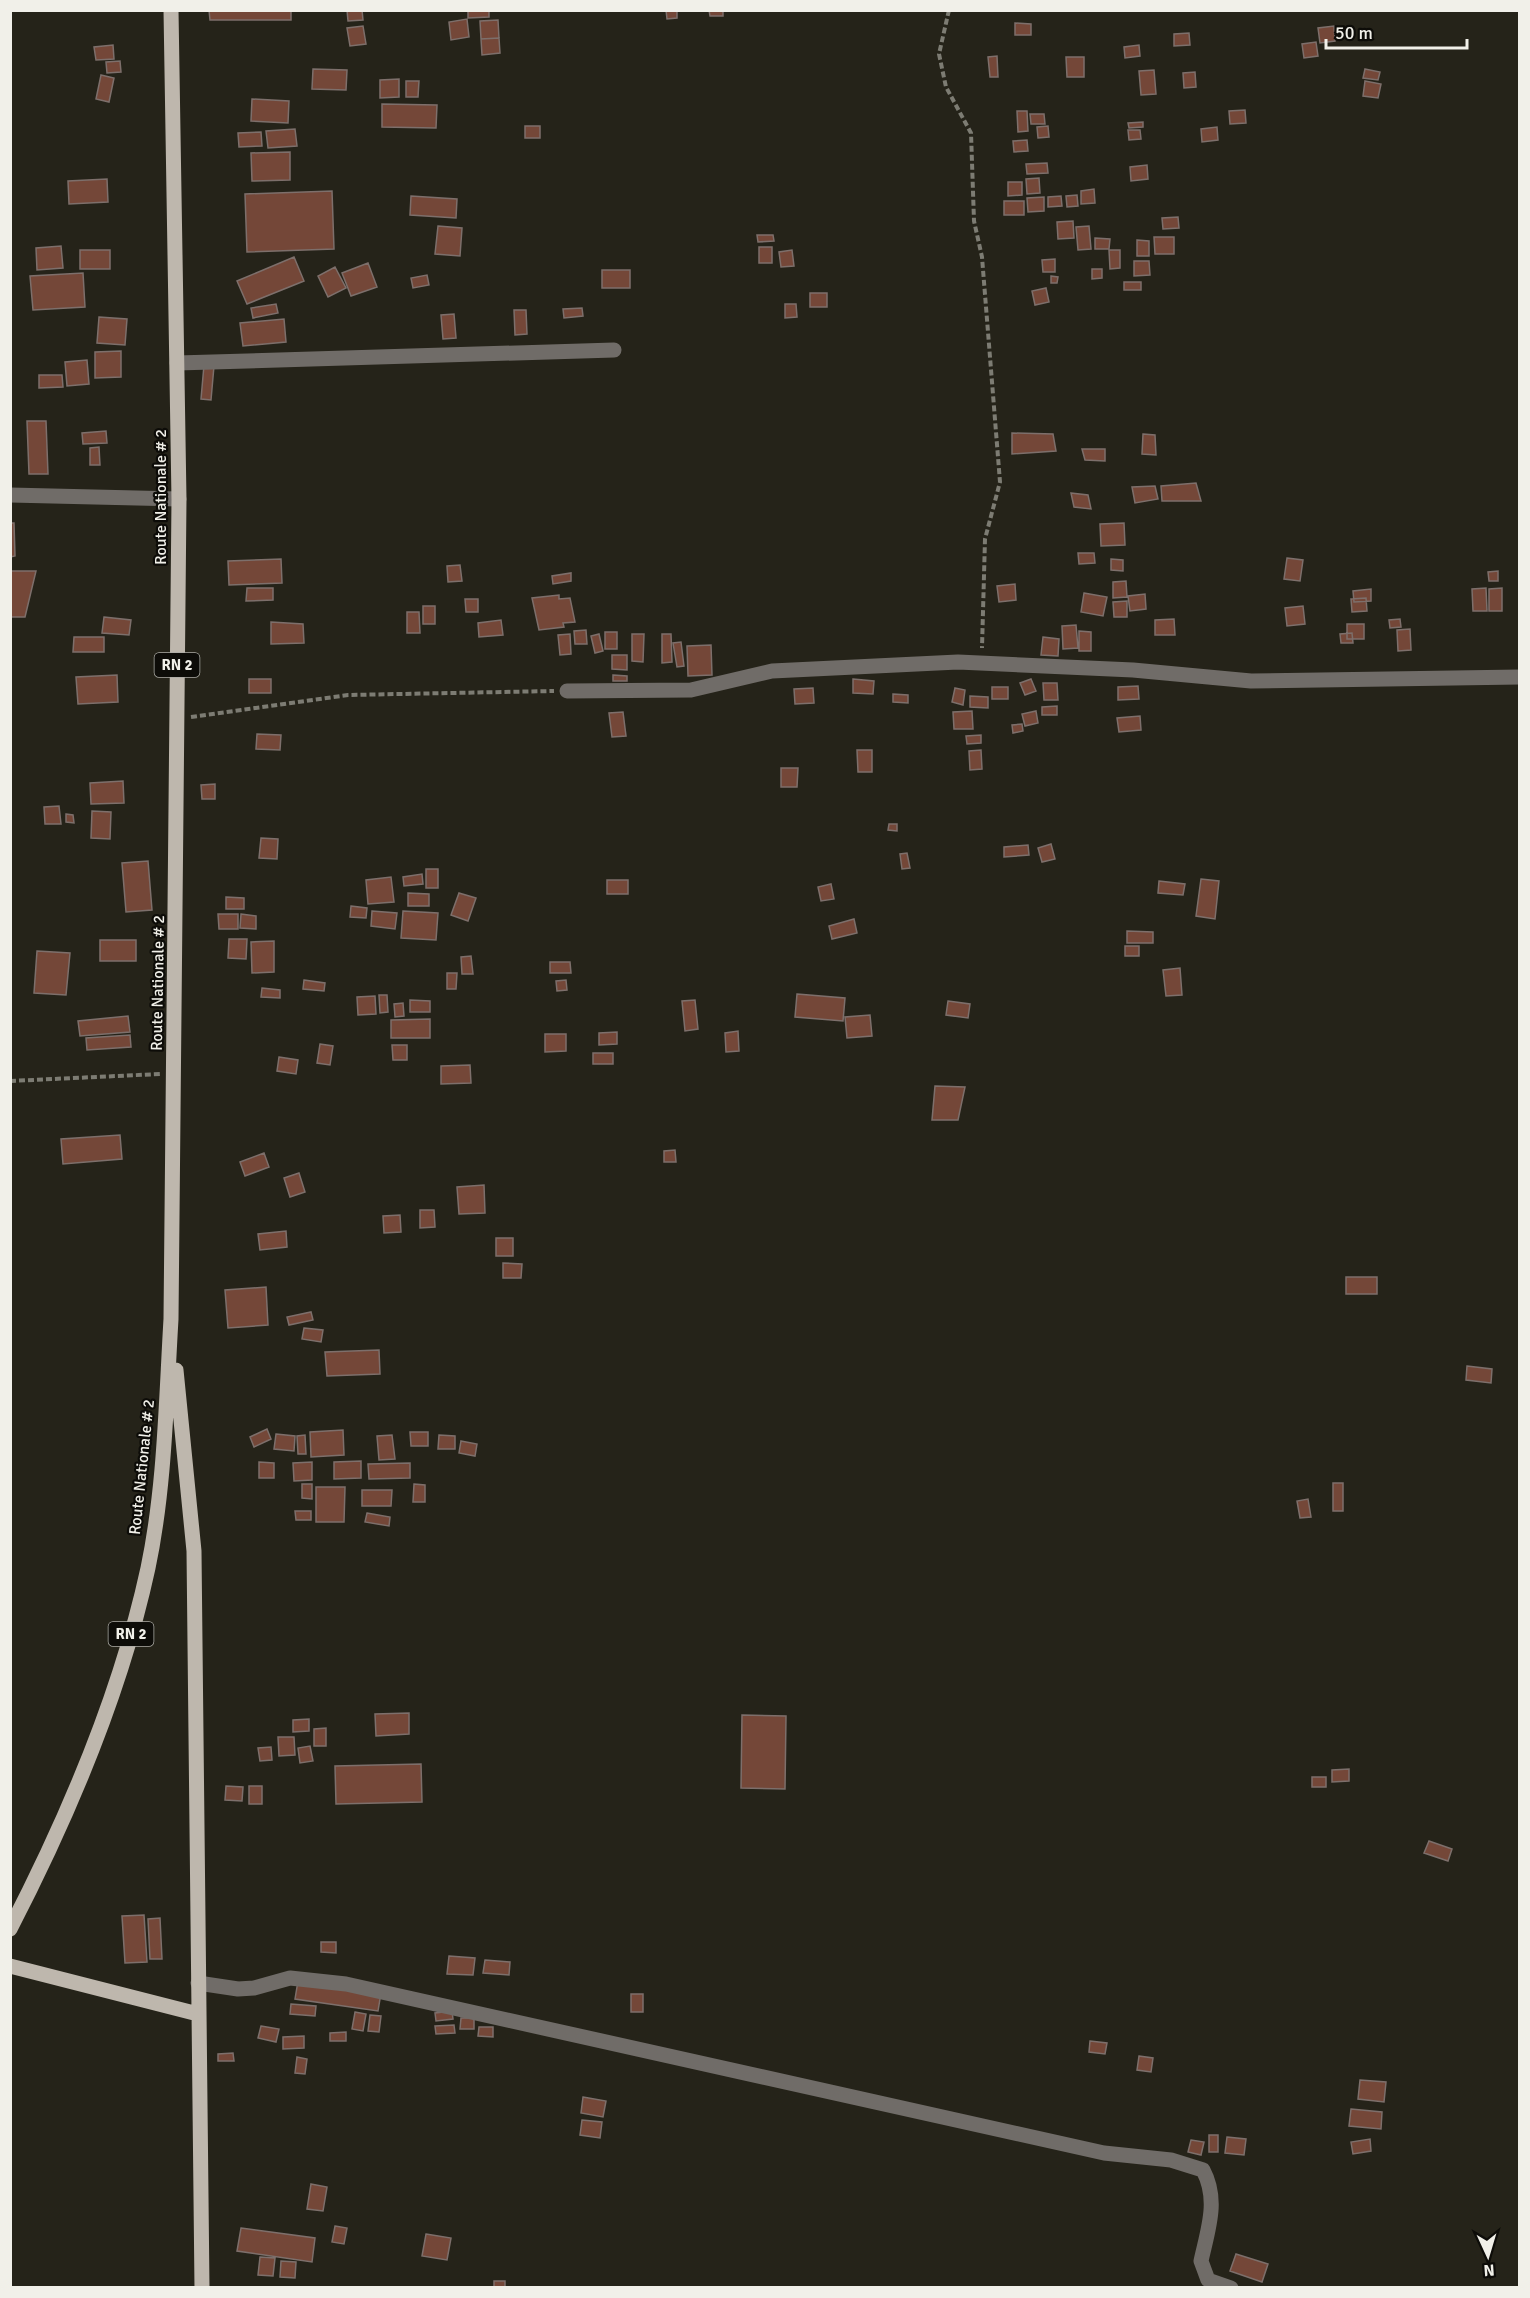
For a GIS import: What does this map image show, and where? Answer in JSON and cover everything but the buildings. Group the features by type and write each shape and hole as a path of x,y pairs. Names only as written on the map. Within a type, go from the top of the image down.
{"main road":[{"name":"Route Nationale # 2","path":"10,1929 51,1851 109,1701 131,1634 148,1566 164,1453 171,1319 178,718 176,615 179,499 171,10"},
{"path":"171,1319 194,1551 202,2288"},
{"path":"10,1966 198,2014"}],"street":[{"path":"177,363 614,350"},
{"path":"10,495 179,499"},
{"path":"567,691 691,690 772,671 870,665 982,663 1133,670 1251,681 1520,677"},
{"path":"198,1983 238,1989 254,1988 290,1978 346,1984 1104,2153 1171,2160 1203,2170 1209,2180 1213,2208 1201,2261 1208,2280 1231,2288"}],"path":[{"path":"949,10 939,54 946,87 971,133 974,221 982,257 1000,482 985,539 982,663"},
{"path":"178,718 348,695 567,691"},
{"path":"10,1081 174,1073"}]}
